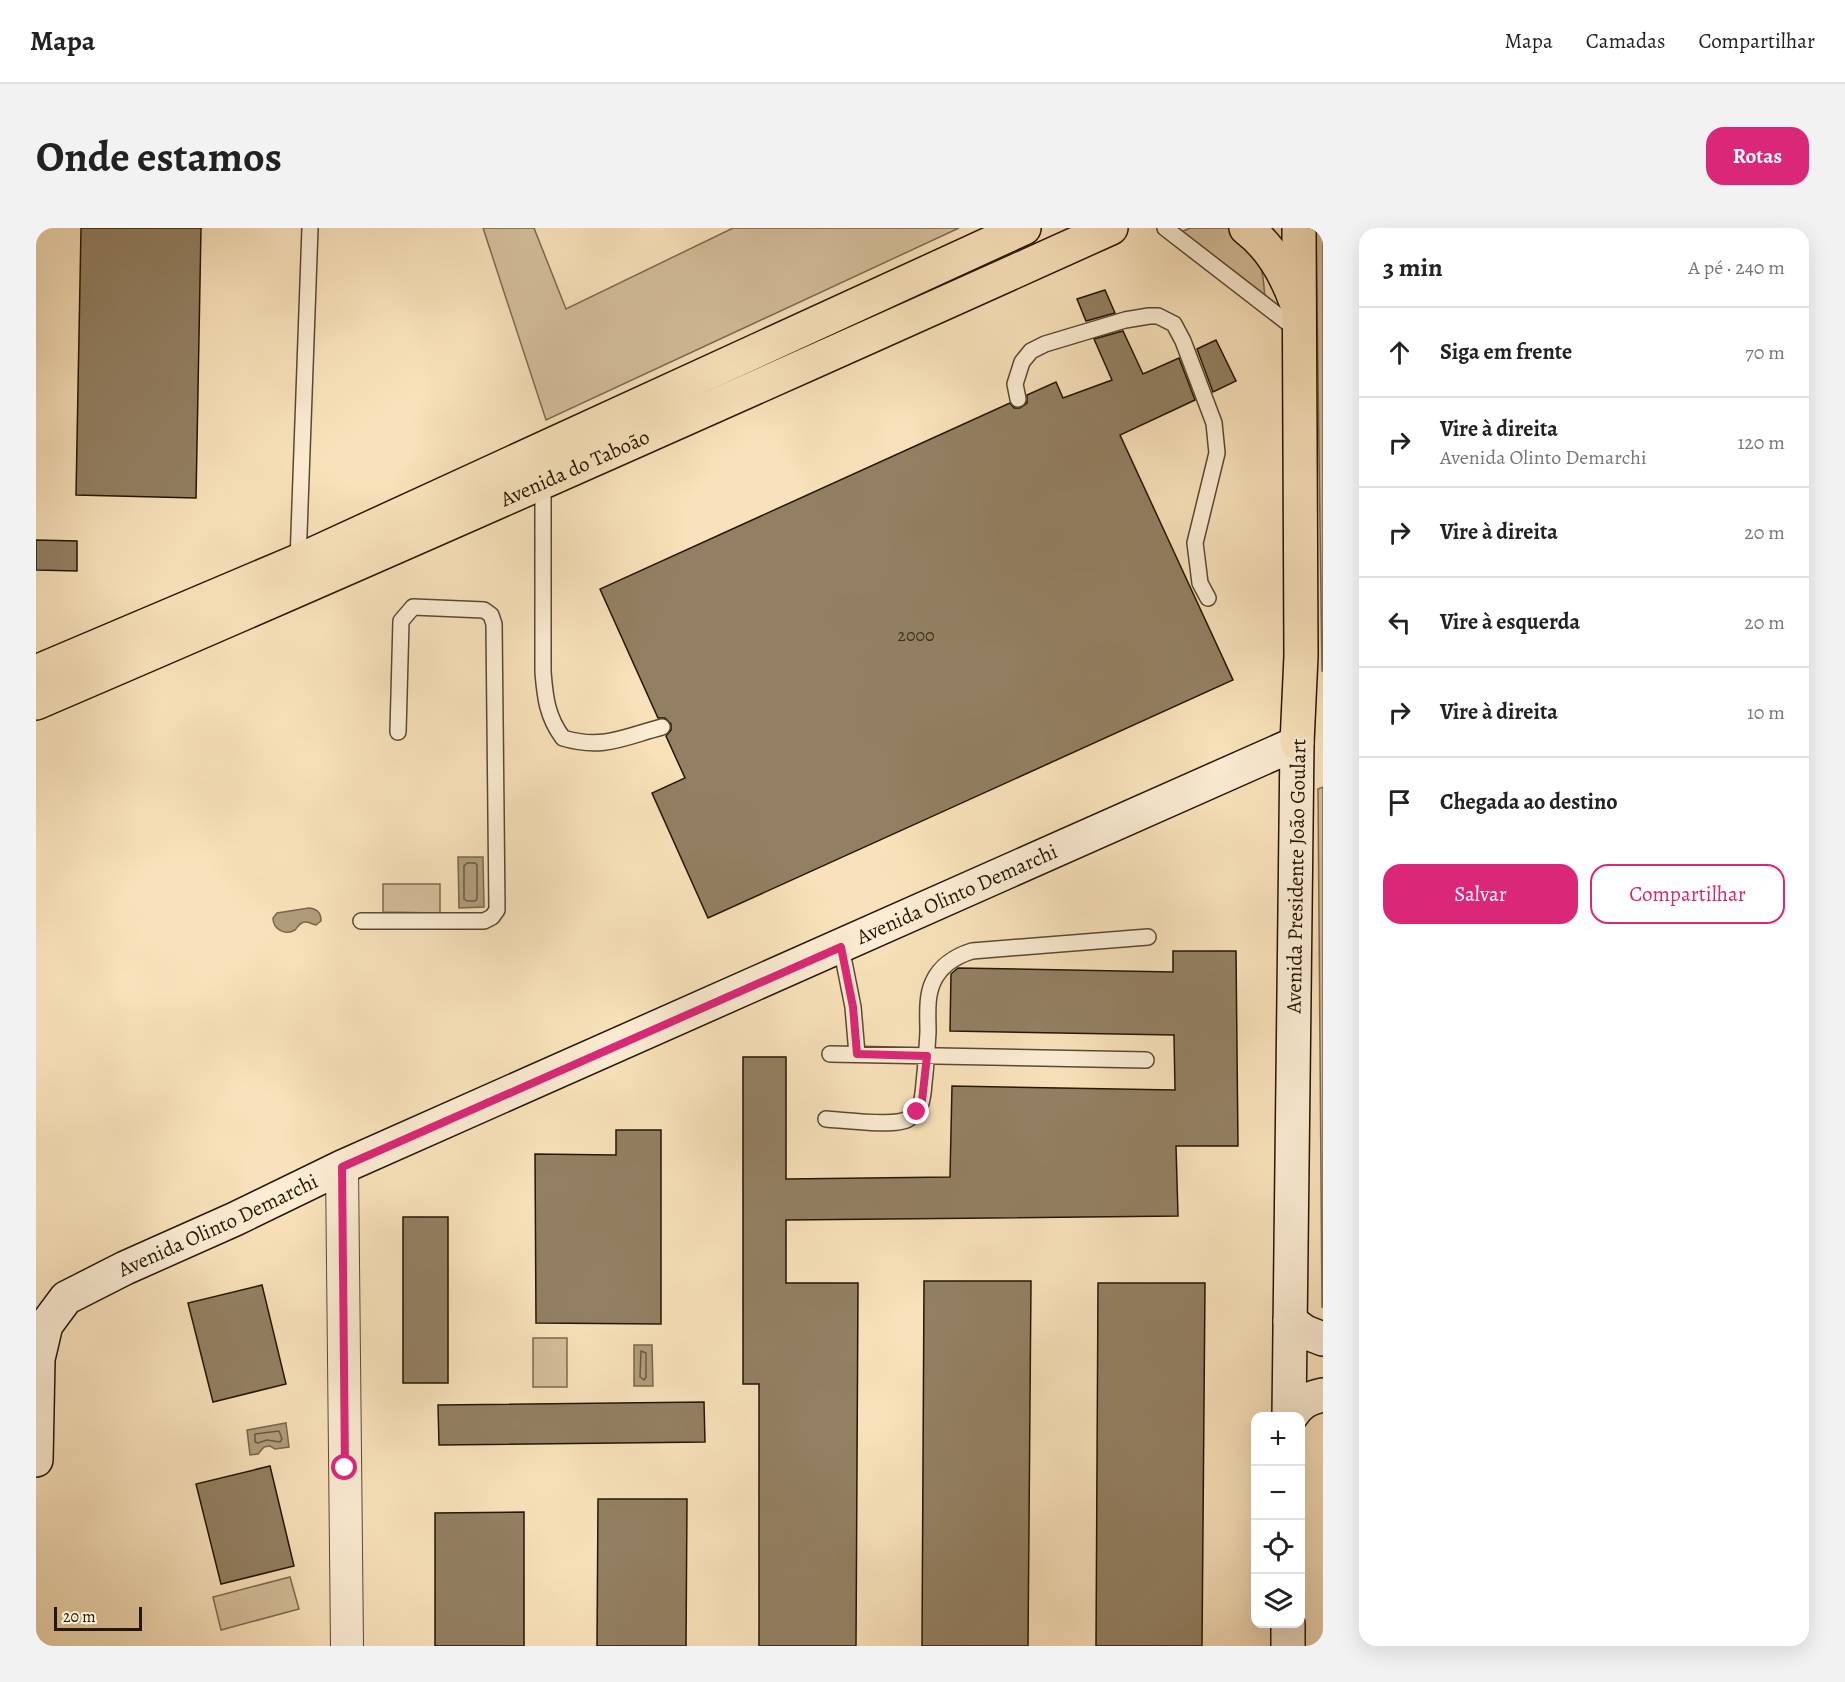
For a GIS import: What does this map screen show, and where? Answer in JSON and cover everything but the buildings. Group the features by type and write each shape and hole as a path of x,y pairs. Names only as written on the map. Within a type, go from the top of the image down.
{"main road":[{"name":"Avenida do Taboão","path":"36,703 228,621 1024,228"},
{"name":"Avenida do Taboão","path":"36,672 298,561 539,467 706,411 1111,228"},
{"path":"1246,228 1258,237 1274,258 1293,294 1300,322"},
{"name":"Avenida Presidente João Goulart","path":"1299,228 1300,656 1310,735"}],"street":[{"name":"Avenida Olinto Demarchi","path":"36,1460 38,1359 46,1325 66,1298 125,1268 342,1167 841,947 1310,735"},
{"name":"Avenida Presidente João Goulart","path":"1290,1412 1290,1322 1310,735"},
{"path":"342,1167 348,1646"},
{"path":"1290,1322 1305,1332 1323,1339"},
{"path":"1293,1412 1309,1398 1323,1395"},
{"path":"1288,1628 1288,1646"}],"lane":[{"path":"298,561 310,228"},
{"path":"1165,228 1300,322"},
{"path":"1018,399 1015,384 1022,362 1031,351 1045,344 1125,320 1149,316 1158,316 1174,324 1183,341 1214,423 1217,453 1195,543 1200,583 1208,598"},
{"path":"539,467 544,696 554,726 563,738 594,744 612,742 662,727"},
{"path":"361,921 484,921 492,917 497,910 494,624 490,615 484,610 413,607 405,613 401,621 398,732"},
{"path":"826,1119 891,1123 907,1120 917,1112 922,1101 927,1056 929,995 933,981 956,956 972,951 1148,937"},
{"path":"841,947 853,1007 857,1054"},
{"path":"830,1054 1146,1060"}],"shaded area":[{"path":"483,228 534,228 566,309 733,228 959,228 546,420"},
{"path":"1190,228 1231,228 1258,259 1265,299 1179,233"},
{"path":"1316,228 1323,228 1323,671 1322,671"},
{"path":"1323,787 1323,1307 1322,1307 1318,789"},
{"path":"383,884 440,884 440,913 383,912"},
{"path":"533,1338 567,1338 567,1387 533,1387"},
{"path":"290,1577 299,1609 221,1630 213,1597"}],"water":[{"path":"458,857 483,857 484,907 459,908"},
{"path":"309,908 316,910 320,915 321,921 316,925 304,922 291,932 284,932 275,925 273,918 277,913"},
{"path":"634,1345 652,1345 653,1386 634,1386"},
{"path":"286,1423 289,1447 275,1449 270,1446 264,1447 258,1454 250,1455 247,1430"}],"route":[{"path":"345,1468 342,1167 841,947 853,1007 857,1054 927,1056 922,1101 917,1112"}]}
